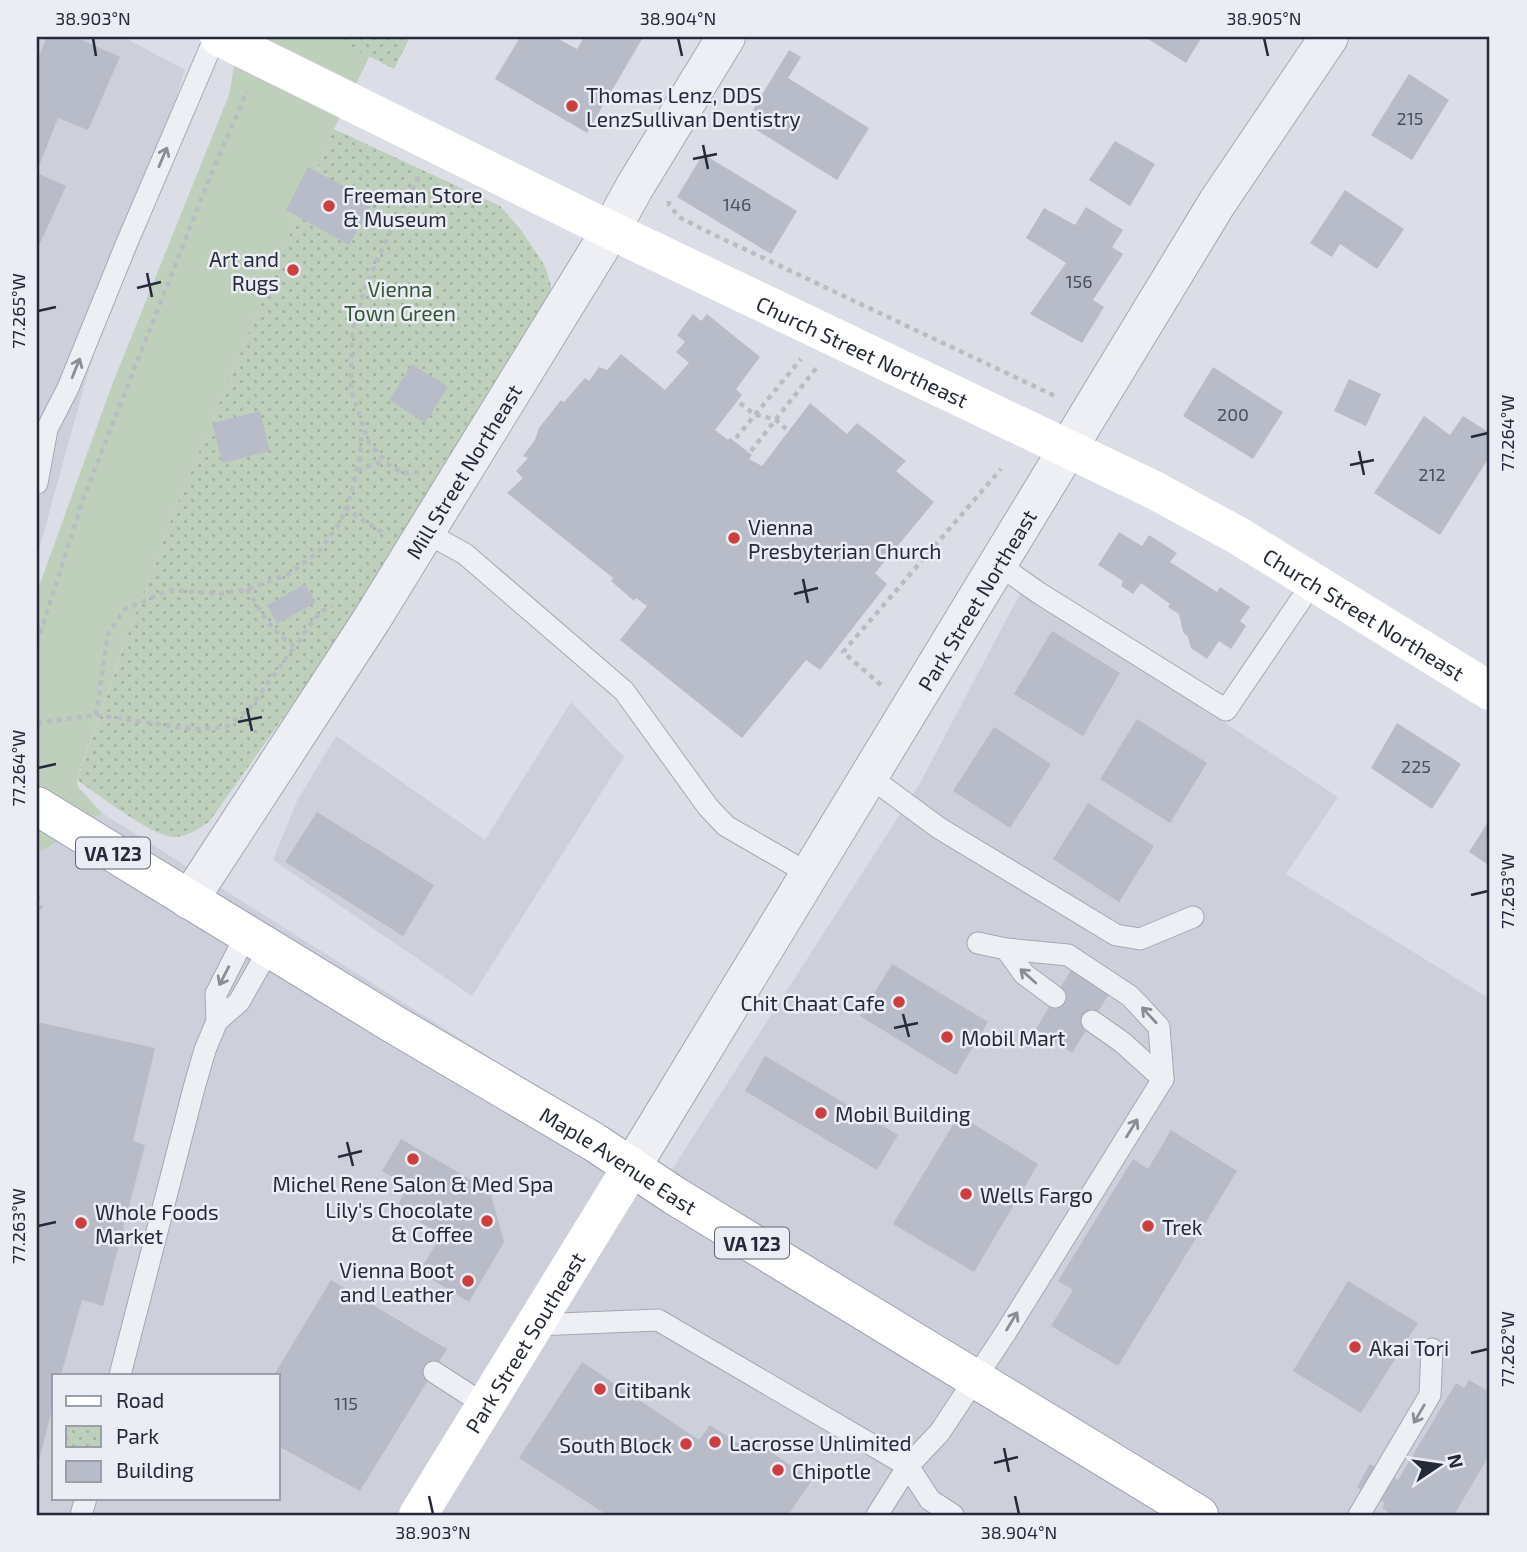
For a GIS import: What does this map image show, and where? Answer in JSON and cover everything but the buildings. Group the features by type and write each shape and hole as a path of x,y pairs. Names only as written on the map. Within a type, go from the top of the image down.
{"main road":[{"name":"Church Street Northeast","path":"217,37 611,230 1166,496 1237,535 1490,691"},
{"name":"Maple Avenue East","path":"37,806 257,942 594,1142 631,1168 1199,1515"},
{"name":"Park Street Southeast","path":"418,1515 631,1168"}],"street":[{"name":"Mill Street Northeast","path":"189,900 425,531 611,230 726,37"},
{"name":"Park Street Northeast","path":"631,1168 1217,203 1329,37"}],"lane":[{"path":"37,483 47,429 68,388 136,221 217,37"},
{"path":"425,531 465,554 624,691 708,807 726,826 811,874"},
{"path":"999,565 1226,710 1313,582"},
{"path":"870,777 939,828 1116,935 1140,939 1193,917"},
{"path":"120,1374 194,1088 205,1049 217,1021 216,994 257,942"},
{"path":"877,1515 908,1466 940,1432 1006,1332 1163,1079 1159,1027 1130,996 1068,955 1006,949 978,943"},
{"path":"1006,949 1024,974 1055,997"},
{"path":"1092,1021 1122,1042 1163,1079"},
{"path":"535,1325 658,1320 908,1466 930,1500 953,1515"},
{"path":"1359,1515 1430,1395 1432,1349"},
{"path":"434,1372 485,1405"}],"path":[{"path":"37,643 88,487 206,187 262,57"},
{"path":"423,168 374,266 352,331 351,390 369,443 390,467 405,473 427,471"},
{"path":"670,197 669,205 680,217 702,229 1057,397"},
{"path":"736,438 802,358"},
{"path":"751,451 818,366"},
{"path":"740,403 755,415 775,419 786,429"},
{"path":"96,715 108,634 125,609 170,590 220,594 247,589 289,574 319,551 340,523 346,506 357,470 363,426"},
{"path":"357,470 385,461"},
{"path":"911,710 843,652 1001,469"},
{"path":"346,506 382,533"},
{"path":"247,589 271,628 281,639 295,646"},
{"path":"37,723 96,715 192,729 226,727 249,709 319,613 332,606"},
{"path":"37,896 41,909"}],"shaded area":[{"path":"37,37 123,37 185,70 85,383 37,557"},
{"path":"1022,590 1338,797 1286,874 1490,999 1490,1515 37,1515 37,854 102,813 671,1171 920,783"},
{"path":"571,702 624,757 472,996 273,860 297,801 336,736 485,840"}],"green space":[{"path":"239,37 379,37 334,129 175,509 125,642 77,779 78,787 102,813 37,854 37,592 112,385 229,95"},
{"path":"331,37 410,37 394,69"},
{"name":"Vienna Town Green","path":"334,129 500,206 521,230 545,266 551,296 372,593 209,822 184,836 166,835 125,814 77,780 175,509"}],"place":[{"name":"Thomas Lenz, DDS LenzSullivan Dentistry","path":"572,106"},
{"name":"Freeman Store & Museum","path":"329,206"},
{"name":"Art and Rugs","path":"293,270"},
{"name":"Vienna Presbyterian Church","path":"734,538"},
{"name":"Chit Chaat Cafe","path":"899,1002"},
{"name":"Mobil Mart","path":"947,1037"},
{"name":"Mobil Building","path":"821,1113"},
{"name":"Michel Rene Salon & Med Spa","path":"413,1159"},
{"name":"Wells Fargo","path":"966,1194"},
{"name":"Lily's Chocolate & Coffee","path":"487,1221"},
{"name":"Whole Foods Market","path":"81,1223"},
{"name":"Trek","path":"1148,1226"},
{"name":"Vienna Boot and Leather","path":"468,1281"},
{"name":"Akai Tori","path":"1355,1347"},
{"name":"Citibank","path":"600,1389"},
{"name":"Lacrosse Unlimited","path":"715,1442"},
{"name":"South Block","path":"686,1444"},
{"name":"Chipotle","path":"778,1470"}]}
